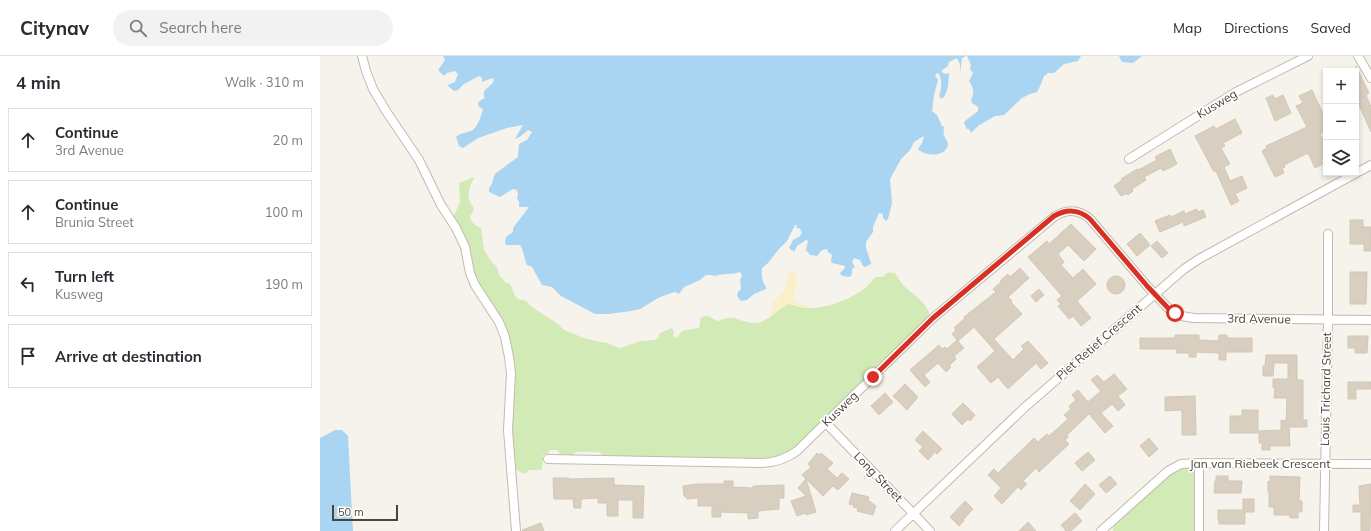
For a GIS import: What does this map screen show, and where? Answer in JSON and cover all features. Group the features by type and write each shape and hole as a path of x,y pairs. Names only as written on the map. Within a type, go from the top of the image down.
{"street":[{"path":"362,56 373,89 419,160 441,205 456,228 465,247 470,273 500,322 505,337 511,373 508,430 516,531"},
{"name":"Kusweg","path":"1129,159 1236,92 1308,56"},
{"path":"1358,56 1371,78"},
{"name":"Piet Retief Crescent","path":"895,531 1024,408 1184,269 1371,165"},
{"name":"Kusweg","path":"548,459 768,463 781,460 792,455 933,318 1054,216 1062,212 1077,212"},
{"name":"3rd Avenue","path":"1077,212 1086,215 1155,294 1171,311 1181,316 1187,318 1371,320"},
{"name":"Louis Trichard Street","path":"1324,531 1328,234"},
{"name":"Long Street","path":"826,423 930,531"},
{"path":"1199,462 1199,531"},
{"name":"Jan van Riebeek Crescent","path":"1104,530 1172,468 1181,464 1199,462 1371,464"}],"green space":[{"path":"474,177 469,193 470,202 474,208 470,216 471,220 474,224 481,228 484,250 497,267 499,275 505,282 510,284 515,296 518,299 526,301 564,330 584,338 608,343 620,348 641,341 655,340 658,338 660,333 672,328 674,332 673,336 677,338 682,331 699,328 700,319 705,316 719,321 734,318 756,323 769,318 788,304 805,308 816,308 835,304 862,290 870,284 875,277 883,277 887,273 895,273 901,283 924,303 930,317 794,449 783,455 762,459 603,456 599,452 576,452 572,455 560,454 557,450 550,450 548,454 543,455 542,470 529,470 525,474 514,469 511,420 513,363 476,281 453,218 460,202 459,183"},
{"path":"1187,468 1193,470 1195,473 1197,531 1113,531 1115,523 1167,474 1179,469"}],"sand":[{"path":"792,271 797,277 794,293 796,302 813,307 808,308 788,304 769,317 772,310 771,305 777,300 785,288 788,276"}],"water":[{"path":"443,56 966,56 962,58 960,73 960,64 957,58 949,62 948,66 941,71 945,74 949,73 947,90 942,99 939,96 941,90 940,77 937,73 935,75 938,80 932,111 937,115 942,126 944,127 944,135 948,145 943,152 939,154 925,153 918,149 924,137 922,137 914,142 910,150 901,159 890,179 892,203 888,219 886,221 883,218 883,214 879,213 873,227 873,232 866,242 866,248 871,264 865,267 860,260 854,258 852,262 855,267 852,269 850,277 842,276 840,273 845,266 832,263 832,255 827,249 822,250 817,256 810,255 806,250 808,241 806,240 797,246 794,252 789,248 793,240 799,237 802,233 800,229 796,227 797,225 795,225 787,241 762,268 762,278 766,289 754,294 747,300 741,301 737,296 741,289 740,280 742,276 740,272 715,276 706,275 700,280 684,287 679,294 675,292 658,298 640,309 608,314 595,314 561,296 552,287 542,285 532,267 527,265 520,245 506,245 506,237 513,232 513,228 529,207 519,207 517,190 513,189 500,197 489,192 489,188 496,173 518,157 519,144 527,140 532,132 528,130 515,139 523,125 507,128 478,138 463,148 459,146 456,137 471,131 477,125 483,109 479,107 478,103 485,98 484,92 492,84 494,78 482,82 482,78 479,76 464,84 458,90 454,91 447,85 455,82 458,74 455,71 447,73 444,76 438,70 445,60"},
{"path":"967,56 1081,56 1078,61 1064,64 1054,73 1048,73 1044,76 1037,92 1022,98 1004,115 995,116 978,126 971,133 964,123 978,111 978,107 972,103 971,99 973,90 969,81 973,73 970,69 971,65"},
{"path":"1119,56 1142,56 1133,63 1122,62"},
{"path":"335,430 342,430 348,436 353,531 320,531 320,438"}],"building":[{"path":"1359,72 1369,93 1366,95 1371,107 1371,132 1360,107"},
{"path":"1312,90 1323,114 1323,132 1320,134 1323,140 1323,159 1321,160 1323,164 1315,168 1308,153 1284,165 1285,167 1282,168 1284,173 1275,177 1262,151 1267,148 1266,146 1307,127 1296,106 1303,103 1299,96"},
{"path":"1273,95 1275,99 1283,95 1291,113 1275,121 1266,98"},
{"path":"1235,119 1242,133 1223,143 1225,146 1221,148 1230,164 1224,167 1230,181 1242,176 1247,188 1235,194 1239,201 1231,205 1216,171 1214,172 1195,136 1214,126 1216,129"},
{"path":"1170,149 1177,164 1163,171 1161,168 1144,177 1146,180 1132,189 1133,191 1128,195 1127,193 1121,196 1114,186 1122,180 1121,179 1137,169 1138,170 1157,160 1155,157"},
{"path":"1197,209 1198,212 1203,210 1206,217 1184,226 1183,222 1160,232 1155,221 1170,215 1171,217 1184,211 1185,214"},
{"path":"1350,220 1363,220 1363,227 1371,227 1371,251 1364,251 1364,244 1350,244"},
{"path":"1071,224 1096,249 1084,261 1068,245 1058,254 1064,262 1061,265 1073,278 1083,269 1096,284 1077,301 1091,318 1081,326 1073,316 1069,319 1058,306 1061,304 1057,300 1062,296 1028,257 1047,241 1049,244"},
{"path":"1140,233 1150,245 1137,256 1127,244"},
{"path":"1157,241 1168,253 1162,258 1151,246"},
{"path":"1020,268 1029,278 1008,297 1022,314 994,339 1013,360 1024,349 1021,346 1028,341 1048,363 1041,369 1036,363 1008,389 998,377 991,383 977,367 995,351 974,327 958,341 952,334 956,330 954,328 965,318 964,317 996,292 993,289 1001,282 1000,281 1008,274 1010,277"},
{"path":"1350,272 1367,272 1366,304 1350,304"},
{"path":"1116,276 1122,279 1125,285 1122,291 1116,294 1110,291 1107,285 1110,279"},
{"path":"1039,289 1044,295 1036,302 1031,296"},
{"path":"1175,335 1199,335 1199,340 1218,341 1219,335 1227,335 1227,338 1252,338 1252,352 1226,352 1226,360 1219,360 1219,353 1196,352 1196,357 1189,357 1189,353 1176,353 1177,349 1140,349 1140,338 1175,338"},
{"path":"1348,336 1368,336 1367,353 1355,353 1355,348 1348,348"},
{"path":"957,340 964,348 954,356 956,359 949,366 951,367 946,372 938,363 924,375 930,382 925,387 910,370 939,345 942,349 945,347 947,349"},
{"path":"1266,355 1297,355 1297,380 1303,380 1303,420 1307,420 1307,427 1289,427 1290,446 1270,446 1270,450 1262,450 1262,443 1259,443 1259,431 1281,430 1281,420 1286,421 1287,398 1274,398 1275,388 1273,388 1273,379 1288,379 1288,363 1274,363 1273,376 1263,376 1263,366 1265,366"},
{"path":"1114,374 1127,389 1118,396 1125,405 1118,411 1112,404 1101,413 1113,426 1105,433 1089,414 1067,435 1068,437 1065,440 1069,444 1039,472 1036,468 1023,481 1027,484 1021,490 1018,487 1002,504 994,496 1001,488 988,475 994,469 998,473 1034,438 1038,442 1047,434 1049,436 1068,419 1064,415 1071,409 1069,406 1076,400 1072,395 1078,390 1088,402 1101,391 1091,380 1097,375 1104,382"},
{"path":"1348,382 1371,382 1371,389 1356,389 1356,399 1348,399"},
{"path":"905,384 918,397 907,410 893,396"},
{"path":"885,393 893,402 879,415 871,406"},
{"path":"1195,396 1196,435 1182,435 1182,410 1165,411 1165,397"},
{"path":"963,403 975,415 970,421 968,419 962,425 952,414"},
{"path":"1242,410 1258,410 1258,433 1230,433 1230,416 1242,416"},
{"path":"923,431 942,449 937,454 935,452 928,460 919,451 923,447 915,440"},
{"path":"1149,438 1158,449 1149,457 1140,446"},
{"path":"1088,452 1095,460 1082,471 1075,463"},
{"path":"817,453 819,455 821,453 833,463 827,469 837,478 842,473 849,479 838,490 833,486 823,496 802,475 811,467 808,464"},
{"path":"1110,476 1117,484 1106,493 1099,485"},
{"path":"1216,476 1228,476 1228,481 1242,481 1241,493 1214,493"},
{"path":"1270,476 1300,477 1299,501 1302,501 1302,512 1298,512 1298,518 1290,518 1290,515 1274,515 1274,507 1269,507 1268,481 1270,482"},
{"path":"553,478 614,478 614,485 644,486 643,518 633,518 633,500 618,500 618,516 607,516 607,503 598,503 598,498 581,499 581,508 574,508 573,499 554,499"},
{"path":"806,479 816,512 806,515 805,513 797,516 791,501 806,496 798,488"},
{"path":"724,481 733,481 733,487 753,488 753,486 784,485 784,498 779,498 779,509 758,511 758,518 748,519 748,513 721,512 721,517 712,517 712,506 698,506 698,498 687,499 684,496 683,486 698,484 724,484"},
{"path":"1085,484 1095,494 1080,510 1070,501"},
{"path":"1371,484 1370,531 1361,531 1361,512 1353,512 1353,505 1360,505 1359,486"},
{"path":"852,493 869,497 868,500 876,506 873,515 857,511 858,508 849,504"},
{"path":"1243,499 1254,499 1254,512 1245,512 1245,524 1219,524 1218,510 1243,510"},
{"path":"965,501 973,509 959,526 950,517"},
{"path":"1075,513 1082,521 1071,531 1066,531 1061,525"},
{"path":"1028,522 1036,531 1019,531"},
{"path":"541,523 544,531 522,530"}],"route":[{"path":"873,377 933,318 1054,216 1062,212 1072,211 1086,215 1148,287 1171,311 1175,313"}]}
